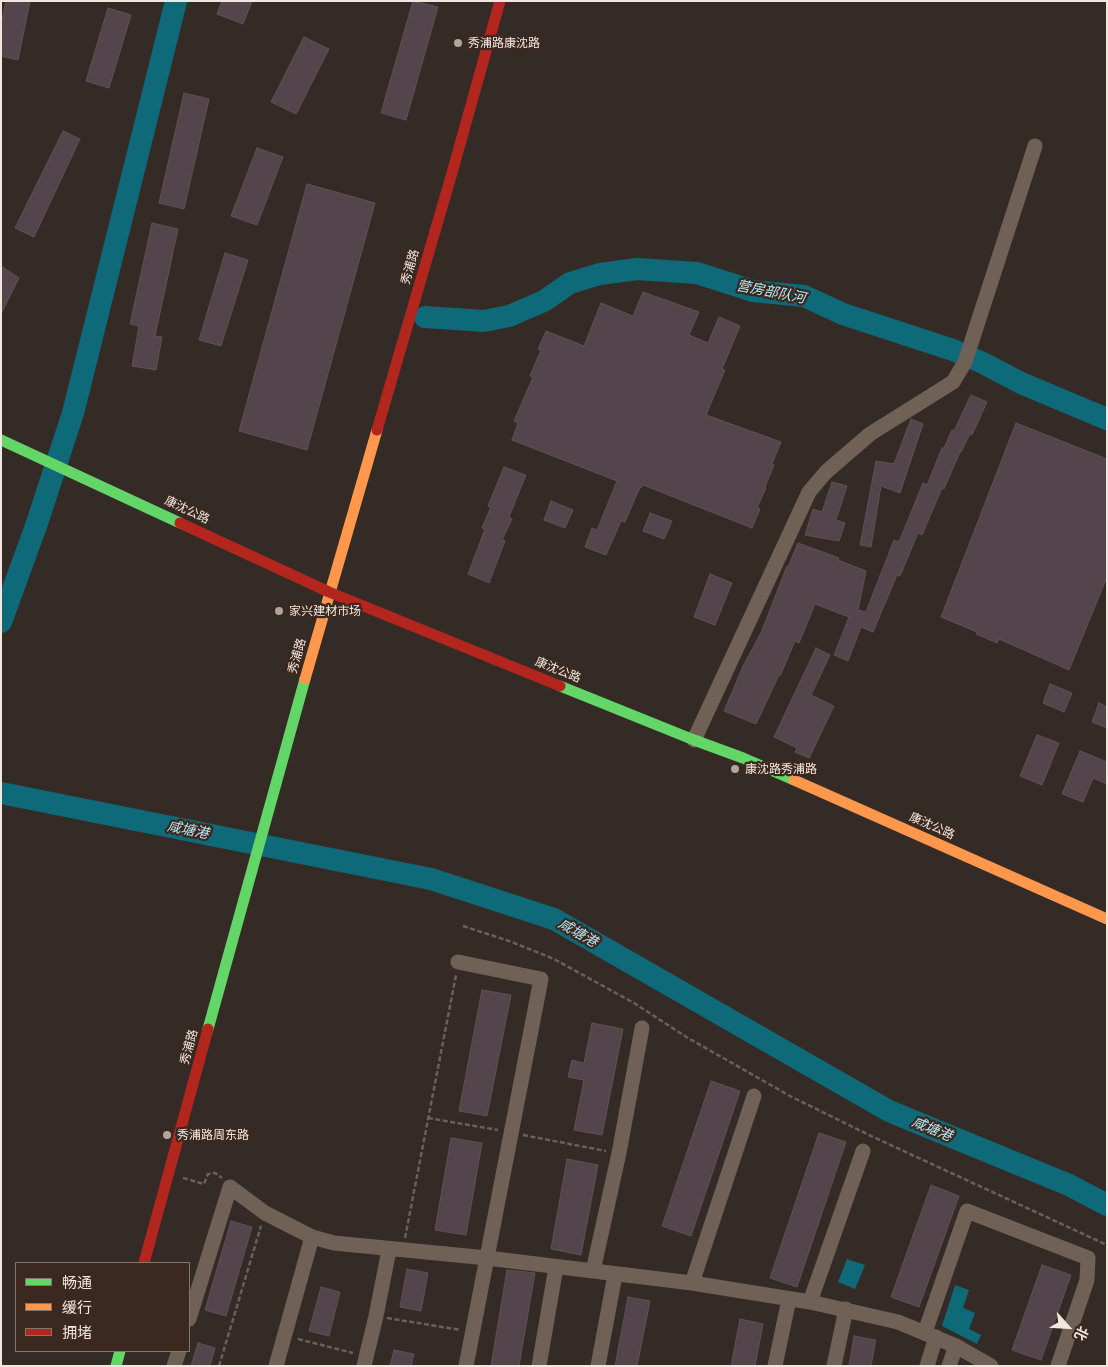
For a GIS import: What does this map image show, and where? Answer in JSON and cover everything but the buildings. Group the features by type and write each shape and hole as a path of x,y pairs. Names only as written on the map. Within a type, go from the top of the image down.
{"main road":[{"name":"秀浦路","path":"144,1262 329,592 500,1"},
{"name":"康沈公路","path":"1,440 79,474 329,592 694,740 743,758 1107,919"},
{"path":"116,1366 120,1352"}],"street":[{"path":"694,740 809,492 826,472 870,434 953,382 968,356 1035,146"},
{"path":"458,962 541,979 466,1366"},
{"path":"593,1271 619,1153 642,1028"},
{"path":"692,1282 754,1096"},
{"path":"810,1302 863,1151"},
{"path":"190,1316 230,1187 265,1213 312,1237 334,1244 487,1258 615,1275 692,1282 810,1302 898,1322 931,1334 990,1366"},
{"path":"927,1366 931,1334 967,1211 1088,1258 1087,1280 1058,1366"},
{"path":"276,1366 312,1237"},
{"path":"365,1361 376,1316 396,1250"},
{"path":"539,1366 556,1267"},
{"path":"598,1366 615,1275"},
{"path":"775,1366 789,1299"},
{"path":"834,1366 846,1309"},
{"path":"949,1366 956,1346"},
{"path":"174,1366 179,1352"}],"path":[{"path":"463,926 554,959 634,1003 688,1038 790,1096 869,1135 1107,1245"},
{"path":"396,1250 458,962"},
{"path":"168,1173 204,1184 208,1174 215,1173 223,1178 230,1187"},
{"path":"219,1366 265,1213"},
{"path":"376,1316 473,1332"},
{"path":"284,1335 365,1361"}],"water":[{"path":"847,1259 865,1265 855,1289 838,1282"},
{"path":"955,1285 969,1290 963,1308 975,1313 969,1329 981,1335 977,1344 942,1326"}],"waterway":[{"path":"1,622 36,526 73,413 176,1"},
{"name":"营房部队河","path":"425,317 484,321 509,316 544,301 570,283 600,274 637,269 697,273 753,291 804,296 843,314 953,350 1021,383 1107,419"},
{"name":"咸塘港","path":"1,793 431,879 554,919 889,1111 1069,1185 1107,1205"}],"traffic: fast":[{"path":"1,440 180,523"},
{"path":"208,1029 305,679"},
{"path":"560,686 794,780"},
{"path":"116,1366 120,1352"}],"traffic: slow":[{"path":"305,679 377,430"},
{"path":"794,780 1107,919"}],"traffic: jam":[{"path":"377,430 500,1"},
{"path":"180,523 329,592 560,686"},
{"path":"144,1262 208,1029"}],"place":[{"name":"秀浦路康沈路","path":"458,43"},
{"name":"家兴建材市场","path":"279,611"},
{"name":"康沈路秀浦路","path":"735,769"},
{"name":"秀浦路周东路","path":"167,1135"}]}
